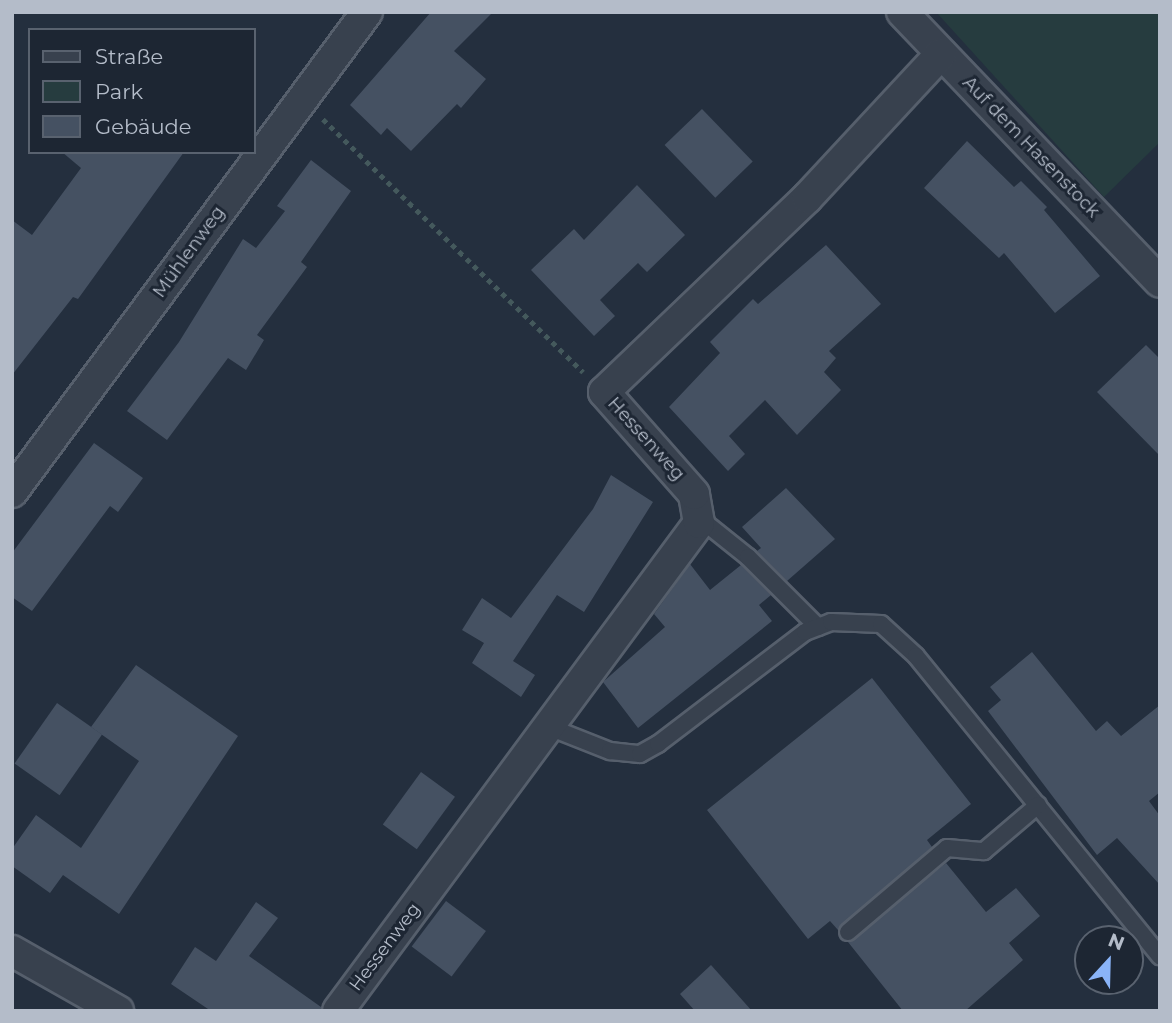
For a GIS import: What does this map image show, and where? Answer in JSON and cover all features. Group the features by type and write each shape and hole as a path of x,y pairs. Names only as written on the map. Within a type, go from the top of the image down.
{"street":[{"name":"Mühlenweg","path":"12,492 366,12"},
{"name":"Auf dem Hasenstock","path":"902,12 1160,282"},
{"name":"Hessenweg","path":"338,1011 699,523 694,494 604,392 807,198 941,54"},
{"path":"12,951 118,1011"}],"lane":[{"path":"698,517 748,557 818,627"},
{"path":"548,727 610,751 640,754 818,627 831,622 881,624 916,656 1160,956"},
{"path":"848,932 947,848 984,851 1038,805"}],"path":[{"path":"303,99 604,392"}],"green space":[{"path":"936,12 1160,12 1160,142 1104,197"}],"building":[{"path":"431,12 493,12 454,51 486,79 461,108 457,104 411,151 387,128 381,135 350,105"},
{"path":"702,109 753,162 715,198 665,145"},
{"path":"967,141 1014,187 1021,181 1047,207 1044,210 1100,276 1055,313 1004,253 999,258 924,188"},
{"path":"64,154 183,154 78,299 73,297 12,375 12,220 32,235 81,168"},
{"path":"311,160 351,191 301,262 307,267 257,335 264,340 246,370 228,358 167,440 127,411 179,342 243,239 256,248 285,211 277,206"},
{"path":"637,185 685,235 647,272 638,263 600,300 615,316 594,336 531,270 574,229 584,240"},
{"path":"826,245 881,304 829,351 836,358 824,372 841,390 797,435 765,400 729,436 745,454 728,471 669,407 720,353 710,342 753,299 758,304"},
{"path":"1146,345 1160,359 1160,456 1097,392"},
{"path":"94,443 143,478 118,512 110,506 32,611 12,597 12,553"},
{"path":"611,475 653,502 584,612 557,595 513,661 535,675 521,697 472,663 484,643 462,630 482,598 511,618 593,509"},
{"path":"786,488 835,539 787,581 757,551 761,548 742,527"},
{"path":"690,564 710,590 741,565 771,595 759,605 772,621 638,728 603,682 665,627 654,614"},
{"path":"1032,652 1096,731 1107,721 1121,736 1160,705 1160,792 1149,801 1160,816 1160,885 1117,838 1097,855 988,711 1001,700 990,687"},
{"path":"136,665 238,736 119,914 63,875 50,893 12,866 12,849 36,815 81,848 139,761 91,727"},
{"path":"872,678 971,804 927,840 932,847 838,930 830,921 808,939 707,810"},
{"path":"57,703 102,735 60,795 15,764"},
{"path":"421,772 455,797 417,849 383,825"},
{"path":"946,863 986,912 1016,888 1040,916 1009,943 1023,960 965,1011 903,1011 848,942"},
{"path":"446,901 486,931 452,977 412,947"},
{"path":"256,902 278,918 249,956 321,1007 321,1011 211,1011 171,984 195,947 216,961"},
{"path":"711,965 752,1011 695,1011 680,994"}]}
